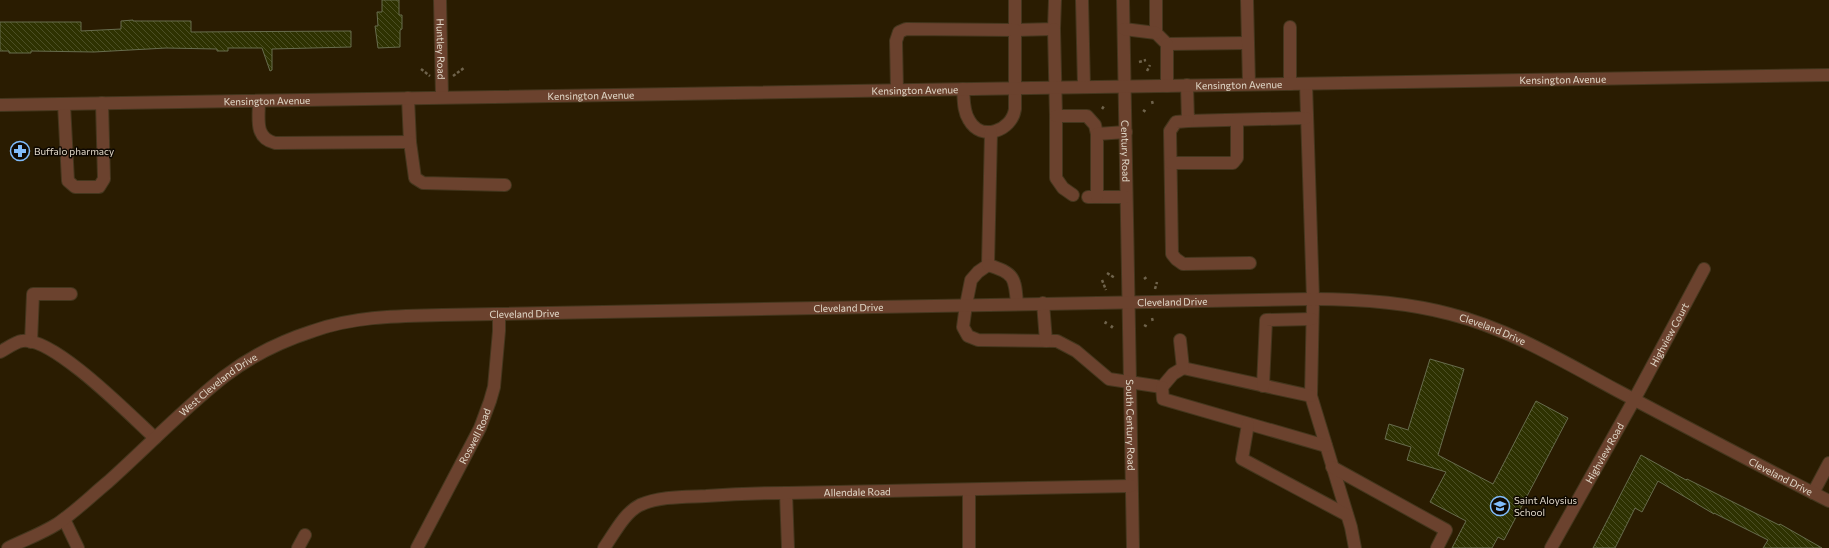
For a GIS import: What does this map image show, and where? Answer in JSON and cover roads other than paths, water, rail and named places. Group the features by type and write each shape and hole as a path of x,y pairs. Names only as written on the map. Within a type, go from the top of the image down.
{"street":[{"name":"Huntley Road","path":"440,0 442,97"},
{"path":"963,89 965,109 969,121 980,130 991,132 1004,128 1012,120 1015,109 1016,88 1015,0"},
{"path":"1055,0 1054,88 1056,116 1056,178 1063,188 1072,195"},
{"path":"1082,0 1084,87"},
{"name":"Century Road","path":"1123,0 1129,302"},
{"path":"1156,0 1156,33"},
{"path":"1247,0 1248,84"},
{"path":"1290,26 1290,84"},
{"path":"897,90 896,40 900,32 906,29 1054,29"},
{"path":"1124,29 1156,33 1167,44 1167,86"},
{"path":"1167,44 1248,43"},
{"name":"Kensington Avenue","path":"0,105 1248,84 1829,76"},
{"path":"1306,84 1313,298 1311,396 1347,515 1355,548"},
{"path":"1187,85 1188,121"},
{"path":"408,98 410,142 413,174 415,178 419,181 505,185"},
{"path":"259,101 260,130 262,136 268,141 275,143 410,142"},
{"path":"64,104 68,181 75,187 99,187 104,179 102,103"},
{"path":"1056,116 1087,116 1096,125 1097,134 1093,197 1126,197"},
{"path":"1250,263 1183,264 1172,254 1170,131 1176,122 1306,118"},
{"path":"1171,163 1233,163 1237,158 1237,120"},
{"path":"988,265 991,132"},
{"path":"1097,134 1126,132"},
{"path":"988,265 1001,269 1016,282 1017,304"},
{"path":"988,265 978,272 972,280 966,305 964,327 968,336 978,340 1057,341 1076,351 1108,379 1162,387"},
{"name":"Highview Court","path":"1634,400 1704,269"},
{"path":"32,342 33,294 71,294"},
{"name":"Cleveland Drive","path":"470,314 1313,298 1356,299 1401,303 1452,314 1482,324 1535,347 1829,502"},
{"name":"South Century Road","path":"1129,302 1133,548"},
{"path":"1043,303 1046,341"},
{"name":"West Cleveland Drive","path":"8,548 38,534 64,519 125,467 155,438 226,376 255,356 288,340 340,323 376,318 470,314"},
{"name":"Roswell Road","path":"417,548 480,428 490,401 494,387 499,314"},
{"path":"1262,386 1266,320 1312,319"},
{"path":"1180,340 1183,368"},
{"path":"0,352 22,341 32,342 53,351 74,364 155,438"},
{"path":"1311,396 1183,368 1174,374 1162,387 1163,399 1326,446"},
{"name":"Highview Road","path":"1551,548 1634,400"},
{"path":"1248,424 1242,459 1347,515"},
{"path":"1813,493 1829,463"},
{"path":"1332,467 1446,530 1437,548"},
{"name":"Allendale Road","path":"604,548 631,510 656,500 683,497 786,493 925,490 969,491 1131,486"},
{"path":"969,491 969,548"},
{"path":"786,493 788,548"},
{"path":"64,519 78,548"},
{"path":"298,548 305,535"}],"place":[{"name":"Buffalo pharmacy","path":"20,151"},
{"name":"Saint Aloysius School","path":"1500,506"}]}
